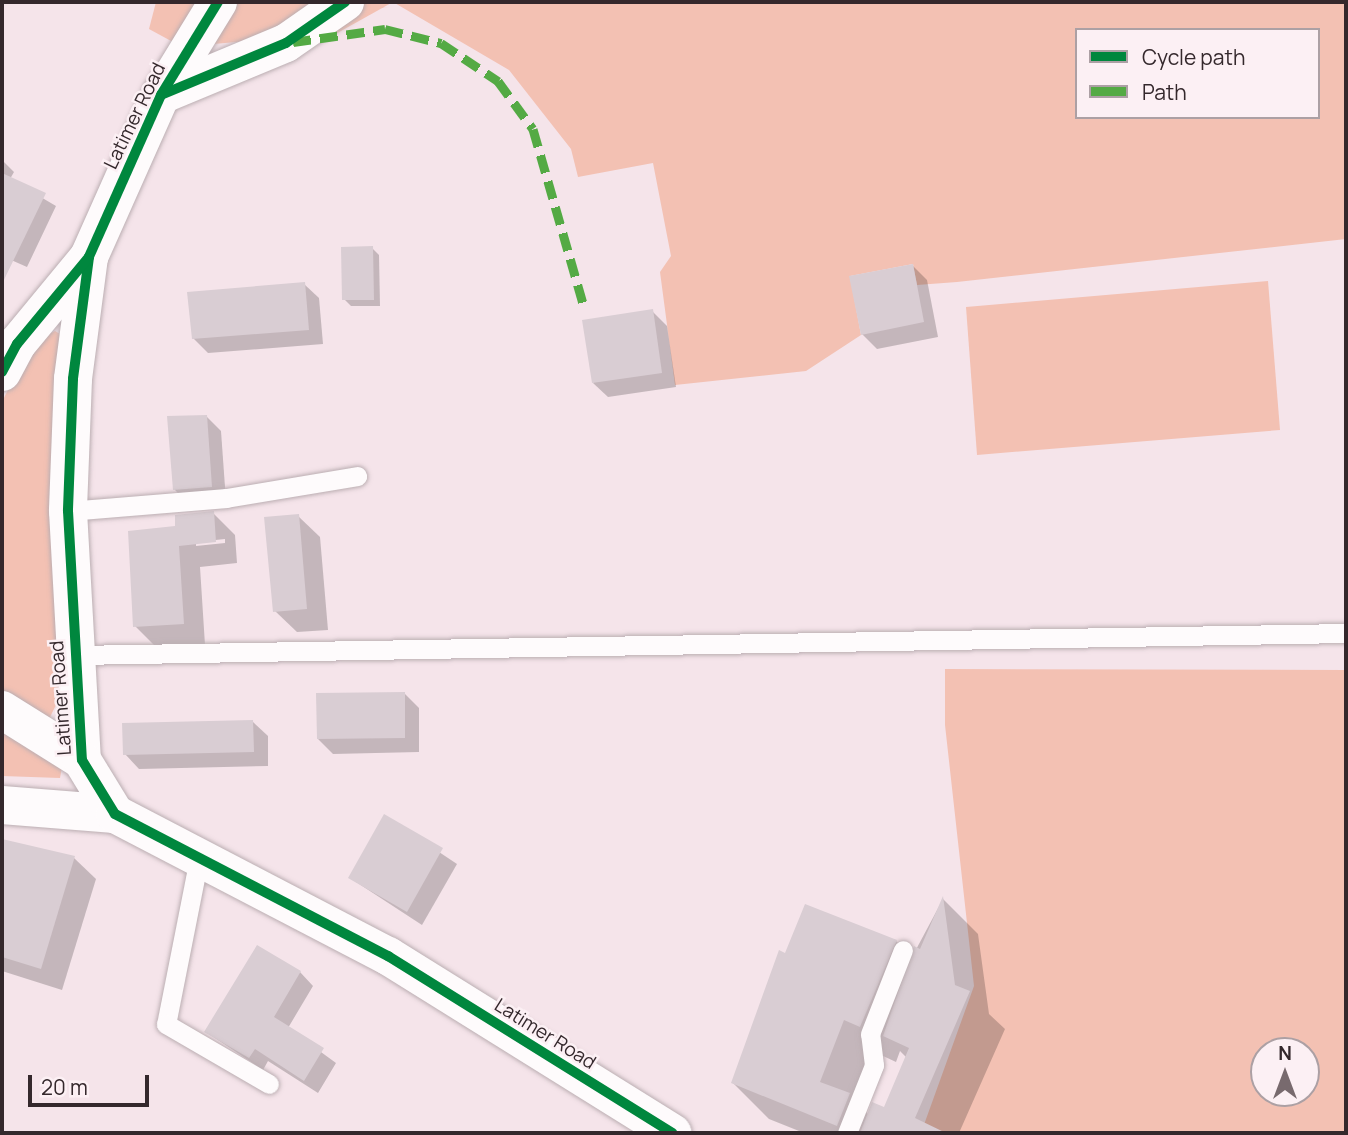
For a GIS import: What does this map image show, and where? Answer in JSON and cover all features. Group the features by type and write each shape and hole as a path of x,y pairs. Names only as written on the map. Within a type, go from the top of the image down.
{"street":[{"name":"Latimer Road","path":"218,2 161,95 89,257 73,379 68,511 82,760 114,814 388,956 672,1133"},
{"path":"161,95 286,43 345,2"},
{"path":"2,373 17,344 89,257"},
{"path":"2,710 82,760"},
{"path":"2,805 114,814"}],"lane":[{"path":"68,511 226,498 357,476"},
{"path":"75,655 1346,633"},
{"path":"199,858 166,1024 268,1084"},
{"path":"847,1133 874,1065 870,1034 903,950"}],"shaded area":[{"path":"156,2 212,2 184,48 149,29"},
{"path":"228,2 393,2 271,70 248,41 202,45"},
{"path":"393,2 1346,2 1346,239 917,285 913,264 850,276 861,335 806,371 675,385 660,272 671,256 653,163 578,177 571,149 509,70"},
{"path":"1268,281 1280,430 977,455 966,307"},
{"path":"55,331 60,334 60,697 50,717 36,719 2,697 2,402 30,344"},
{"path":"945,669 1346,670 1346,1133 921,1133 974,986 945,725"},
{"path":"2,728 62,767 60,778 2,776"}],"building":[{"path":"2,173 46,193 2,284"},
{"path":"373,246 374,300 342,300 341,247"},
{"path":"913,264 924,322 861,335 849,276"},
{"path":"305,282 309,330 192,339 187,292"},
{"path":"653,309 662,373 592,383 582,320"},
{"path":"207,415 212,487 173,490 167,416"},
{"path":"214,511 216,542 179,546 184,624 133,627 128,531 175,526 175,515"},
{"path":"299,514 307,609 273,612 264,517"},
{"path":"405,692 405,738 317,739 316,693"},
{"path":"253,720 254,752 123,755 122,723"},
{"path":"384,814 443,848 407,912 348,878"},
{"path":"2,839 75,856 41,969 2,957"},
{"path":"943,896 955,985 970,991 915,1118 946,1133 860,1133 872,1102 884,1107 909,1048 883,1036 914,946 920,949"},
{"path":"805,904 897,940 860,1027 844,1020 820,1082 850,1093 837,1126 731,1083 779,950 785,953"},
{"path":"257,945 301,971 274,1017 324,1048 304,1081 255,1049 249,1058 204,1032"}],"marked path":[{"path":"293,42 385,29 441,43 498,81 533,129 583,303"}],"cycle path":[{"path":"218,2 161,95 89,257 73,379 68,511 82,760 115,814 388,956 672,1133"},
{"path":"161,95 286,43 345,2"},
{"path":"2,372 17,344 89,257"}]}
